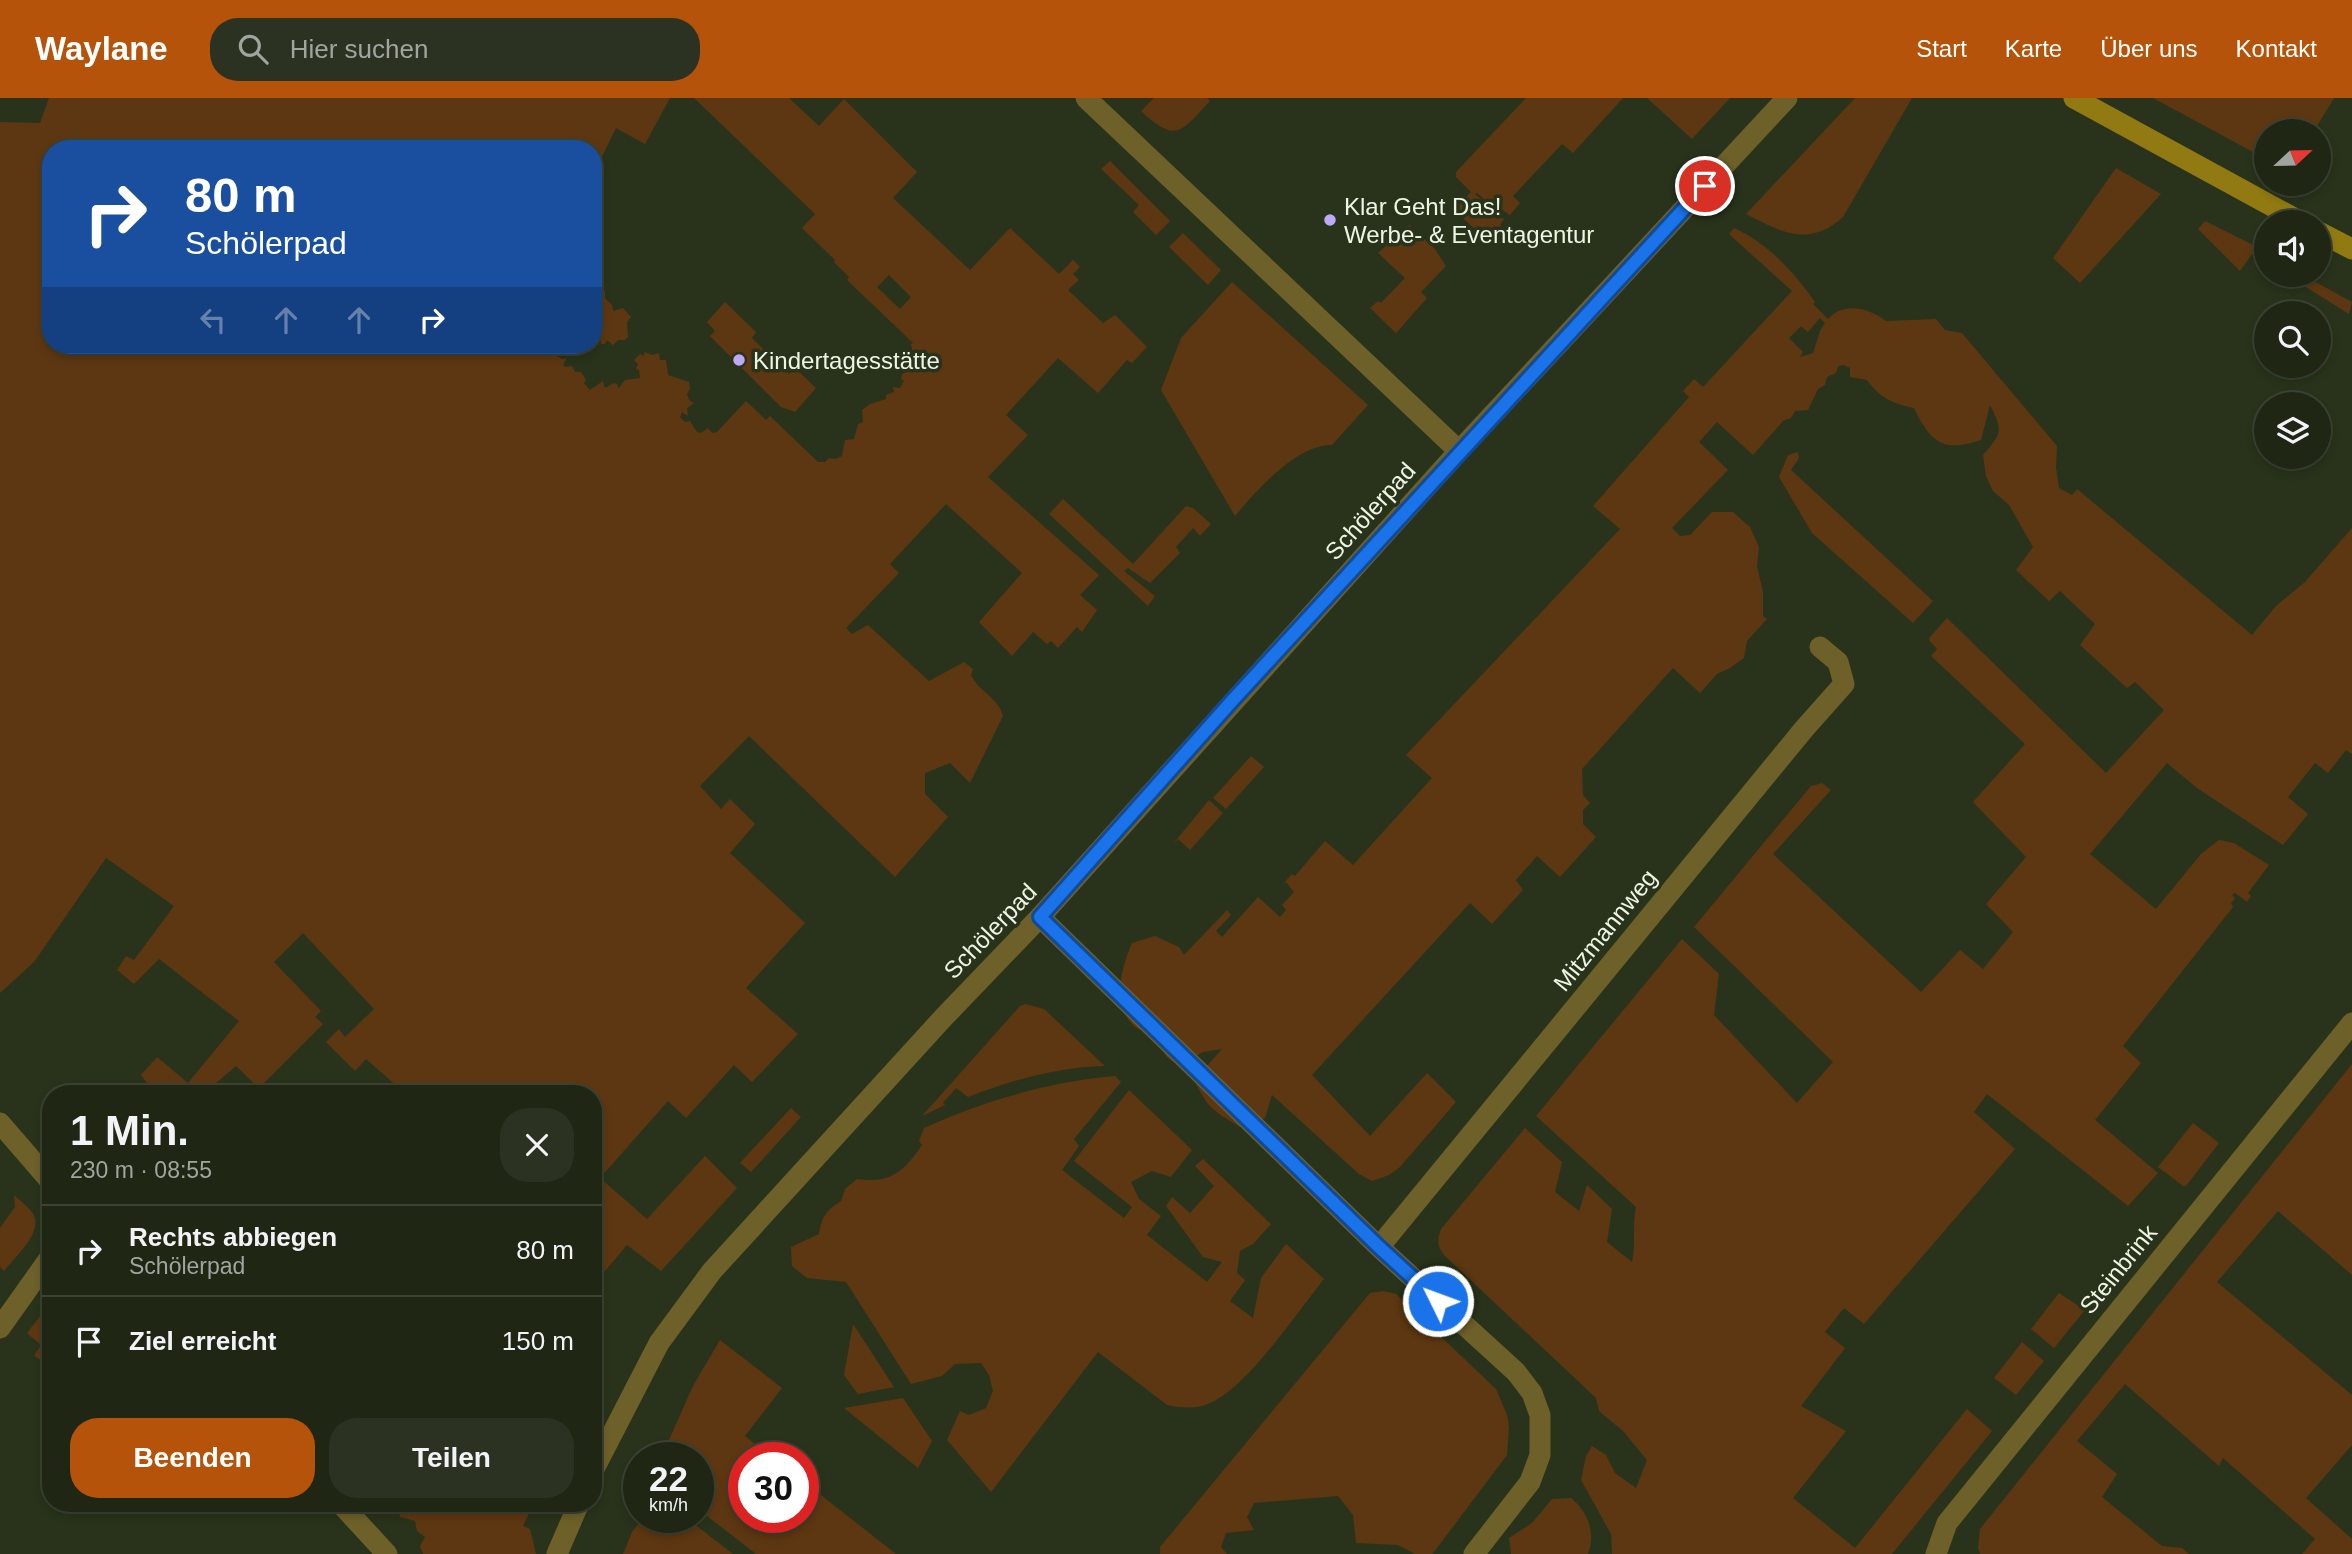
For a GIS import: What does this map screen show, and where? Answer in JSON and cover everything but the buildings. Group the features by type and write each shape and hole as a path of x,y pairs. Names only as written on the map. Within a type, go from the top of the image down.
{"main road":[{"path":"2074,98 2279,210"},
{"path":"2331,238 2352,249"}],"street":[{"path":"1086,98 1459,451"},
{"name":"Schölerpad","path":"602,1454 659,1343 693,1294 944,1017 1040,917 1459,451 1787,98"},
{"name":"Mitzmannweg","path":"1379,1247 1804,729 1844,684 1838,662 1820,647"},
{"path":"1040,917 1379,1247 1516,1372 1532,1393 1540,1415 1540,1455 1530,1482 1474,1554"},
{"name":"Steinbrink","path":"1936,1554 1947,1523 2352,1023"},
{"path":"0,1123 42,1172"},
{"path":"0,1328 42,1269"},
{"path":"348,1512 387,1554"},
{"path":"557,1554 575,1512"}],"shaded area":[{"path":"49,98 670,98 645,144 616,128 602,157 602,140 42,140 42,354 555,354 562,359 567,358 563,365 572,366 575,372 581,372 586,380 584,383 590,390 603,381 605,388 614,383 618,385 618,389 625,380 640,378 639,370 636,369 638,364 634,360 645,352 652,355 659,353 660,360 666,360 668,375 689,382 690,389 687,394 689,400 694,403 687,408 688,416 682,412 680,417 685,422 690,421 697,432 701,433 708,428 712,433 717,432 746,401 766,420 770,416 818,462 835,459 842,456 845,440 854,439 858,424 863,422 862,410 870,404 886,399 886,395 894,392 893,387 900,388 904,381 901,379 902,374 909,371 912,363 908,362 913,354 913,343 847,280 849,277 835,260 802,228 815,214 694,98 789,98 819,126 844,99 917,172 893,198 970,270 1010,228 1059,274 1073,260 1080,267 1073,274 1079,280 1068,290 1103,323 1115,315 1147,347 1132,363 1127,360 1098,393 1058,358 1006,415 1028,435 988,477 1099,575 1080,595 1097,610 1082,632 1077,627 1058,648 1051,641 1047,644 1033,632 1012,656 979,622 1022,573 946,504 890,564 899,573 846,628 852,634 868,625 929,681 964,662 973,669 971,675 974,681 997,704 1003,716 970,783 950,763 925,773 925,794 948,817 895,877 749,736 700,786 721,809 730,799 755,824 730,853 805,923 746,988 798,1034 752,1082 734,1065 686,1118 668,1101 602,1176 602,1085 396,1085 366,1059 355,1071 326,1042 339,1029 345,1037 374,1009 303,933 274,962 321,1011 315,1017 323,1024 262,1085 256,1085 236,1066 214,1085 148,1085 141,1075 157,1057 188,1083 239,1021 159,959 134,984 117,970 126,956 134,960 174,906 106,858 34,962 0,993 0,122 40,123","holes":["889,275 911,297 900,309 877,287"]},
{"path":"1154,98 1207,98 1210,101 1185,126 1171,131 1162,128 1141,111"},
{"path":"1526,98 1623,98 1573,153 1562,144 1513,196 1520,203 1510,215 1475,194 1504,219 1500,225 1506,231 1493,246 1453,209 1471,192 1456,177 1456,172"},
{"path":"1647,98 1730,98 1692,139"},
{"path":"1855,98 1912,98 1843,217 1831,227 1818,232 1795,234 1746,214"},
{"path":"2153,98 2334,98 2321,119 2254,119 2254,153"},
{"path":"1110,161 1170,221 1156,235 1133,212 1139,205 1101,169"},
{"path":"2116,168 2161,194 2080,283 2053,258"},
{"path":"2205,221 2254,246 2254,251 2240,271 2198,229"},
{"path":"1409,225 1434,248 1446,266 1421,292 1427,298 1396,333 1370,308 1378,301 1381,303 1405,278 1378,253"},
{"path":"1734,228 1769,250 1798,279 1815,302 1813,304 1828,319 1841,310 1857,308 1880,316 1886,321 1936,319 1945,330 1962,333 2057,446 2059,488 2072,495 2077,489 2252,635 2276,606 2305,582 2352,528 2352,754 2346,750 2328,773 2315,763 2288,797 2308,814 2283,845 2197,788 2167,763 2090,854 2156,909 2201,854 2219,840 2234,843 2269,865 2248,893 2251,896 2247,902 2235,893 2232,895 2235,898 2231,903 2233,907 2123,1046 2141,1063 2095,1120 2158,1173 2128,1206 1987,1094 1974,1112 2015,1149 1864,1324 1844,1308 1825,1332 1845,1348 1801,1406 1846,1431 1793,1498 1855,1548 1967,1409 1992,1431 1892,1554 1612,1554 1611,1534 1581,1480 1586,1456 1592,1446 1606,1455 1615,1473 1636,1488 1647,1460 1623,1431 1599,1411 1596,1398 1444,1255 1438,1240 1441,1229 1525,1128 1562,1162 1555,1192 1579,1211 1587,1185 1612,1209 1607,1242 1632,1262 1636,1207 1536,1116 1682,939 1719,974 1714,1015 1797,1103 1833,1062 1694,927 1811,786 1822,783 1831,790 1773,854 1921,992 1960,950 1983,969 2013,932 1986,904 2026,857 1973,802 2025,744 1931,656 1937,649 1929,640 1930,637 1947,618 2106,773 2164,710 2135,682 2127,688 2080,645 2095,624 2060,591 2049,601 2016,570 2033,547 2009,505 1993,491 1986,476 1983,455 1994,442 1999,426 1990,405 1981,440 1947,445 1932,436 1914,408 1887,399 1867,380 1850,377 1850,368 1843,365 1838,366 1836,373 1827,377 1825,385 1818,389 1808,410 1795,411 1753,455 1717,422 1699,442 1728,470 1672,528 1680,536 1690,535 1712,512 1733,512 1750,527 1759,547 1757,566 1763,592 1763,616 1767,619 1747,641 1744,658 1717,674 1700,693 1673,668 1582,769 1583,795 1590,803 1583,810 1583,824 1596,837 1560,877 1537,856 1516,880 1523,890 1492,924 1470,903 1312,1075 1370,1136 1427,1073 1456,1102 1400,1167 1389,1175 1372,1181 1359,1174 1272,1095 1265,1118 1240,1127 1222,1116 1206,1102 1192,1076 1206,1067 1222,1049 1203,1052 1180,1065 1174,1062 1167,1057 1154,1038 1135,1027 1123,1008 1121,997 1124,964 1132,943 1155,936 1179,947 1184,955 1227,910 1231,915 1216,931 1222,937 1258,897 1280,917 1286,910 1282,905 1294,892 1286,882 1283,884 1292,874 1295,876 1325,841 1353,865 1432,778 1406,755 1620,529 1593,506 1689,397 1683,391 1694,379 1703,387 1792,291 1729,234","holes":["1820,318 1825,323 1813,353 1800,357 1803,352 1789,338 1801,326 1808,332"]},
{"path":"1183,233 1221,270 1208,285 1169,247"},
{"path":"1232,282 1368,405 1332,445 1305,452 1291,460 1254,494 1235,516 1161,390 1181,338"},
{"path":"2306,287 2325,287 2352,302 2349,314"},
{"path":"605,291 605,298 612,305 613,311 623,308 631,317 627,322 628,337 613,345 607,340 602,344 602,292"},
{"path":"725,302 756,332 752,338 789,374 795,368 816,388 795,412 781,407 710,336 715,331 707,322"},
{"path":"1798,452 1799,458 1791,470 1933,601 1913,623 1812,533 1779,477 1788,455"},
{"path":"1063,499 1133,564 1186,506 1193,508 1211,524 1200,536 1193,528 1176,547 1180,553 1150,583 1128,568 1124,571 1155,596 1148,606 1049,514"},
{"path":"1251,756 1264,767 1226,809 1213,798"},
{"path":"1209,800 1223,813 1190,850 1178,839 1173,844"},
{"path":"1026,1004 1044,1009 1105,1066 1035,1076 968,1097 956,1088 943,1103 945,1105 922,1116 1020,1006"},
{"path":"2352,1064 2352,1275 2278,1211 2217,1282 2352,1395 2352,1445 2306,1498 2352,1539 2352,1554 2302,1554 2315,1539 2223,1458 2219,1466 2125,1384 2077,1441 2117,1474 2102,1497 2162,1546 2182,1548 2189,1554 1980,1554 1980,1529"},
{"path":"1115,1076 1121,1082 1074,1139 1079,1146 1062,1170 1124,1218 1132,1207 1074,1161 1129,1090 1192,1150 1171,1177 1152,1171 1131,1182 1139,1199 1161,1216 1147,1235 1207,1282 1222,1262 1203,1257 1166,1206 1172,1197 1190,1213 1214,1186 1195,1166 1203,1159 1271,1224 1253,1244 1240,1251 1237,1273 1245,1280 1230,1301 1253,1318 1261,1278 1286,1244 1324,1279 1255,1366 1224,1395 1205,1405 1167,1405 1098,1352 991,1492 947,1440 960,1411 969,1415 986,1408 993,1391 989,1375 981,1363 955,1364 942,1376 911,1384 846,1282 807,1278 792,1266 791,1247 819,1234 825,1215 841,1201 845,1189 857,1179 888,1177 902,1169 922,1145 919,1141 924,1128 1018,1094"},
{"path":"791,1108 801,1117 751,1172 740,1163"},
{"path":"2193,1123 2219,1143 2186,1186 2183,1186 2158,1167"},
{"path":"705,1156 737,1188 661,1271 627,1245 602,1274 602,1180 647,1219"},
{"path":"14,1195 30,1210 35,1223 31,1238 4,1271 0,1267 0,1228 15,1207"},
{"path":"1383,1291 1396,1294 1496,1389 1507,1415 1507,1455 1432,1554 1415,1554 1398,1545 1356,1543 1353,1515 1338,1496 1254,1503 1247,1517 1254,1530 1226,1533 1221,1547 1227,1554 1160,1554 1160,1547 1370,1293"},
{"path":"2059,1293 2085,1310 2054,1348 2031,1329"},
{"path":"42,1314 42,1361 34,1356 41,1345 27,1333"},
{"path":"853,1324 894,1387 858,1394 844,1375"},
{"path":"720,1340 782,1388 745,1436 753,1442 728,1442 728,1532 714,1521 714,1442 668,1442 693,1386"},
{"path":"2022,1342 2044,1361 2016,1395 1994,1378"},
{"path":"903,1398 932,1441 918,1468 844,1408"},
{"path":"819,1494 896,1554 756,1554 729,1533 819,1533"},
{"path":"1571,1498 1589,1523 1591,1538 1588,1554 1511,1554 1509,1538 1532,1523 1552,1499"},
{"path":"399,1512 530,1512 523,1526 530,1529 536,1554 423,1554 420,1546 425,1537 417,1531 415,1521 400,1517"},
{"path":"632,1533 706,1533 733,1554 623,1554"}],"place":[{"name":"Klar Geht Das! Werbe- & Eventagentur","path":"1330,220"},
{"name":"Kindertagesstätte","path":"739,360"}],"route":[{"path":"1438,1301 1379,1247 1040,917 1459,451 1705,186"}]}
